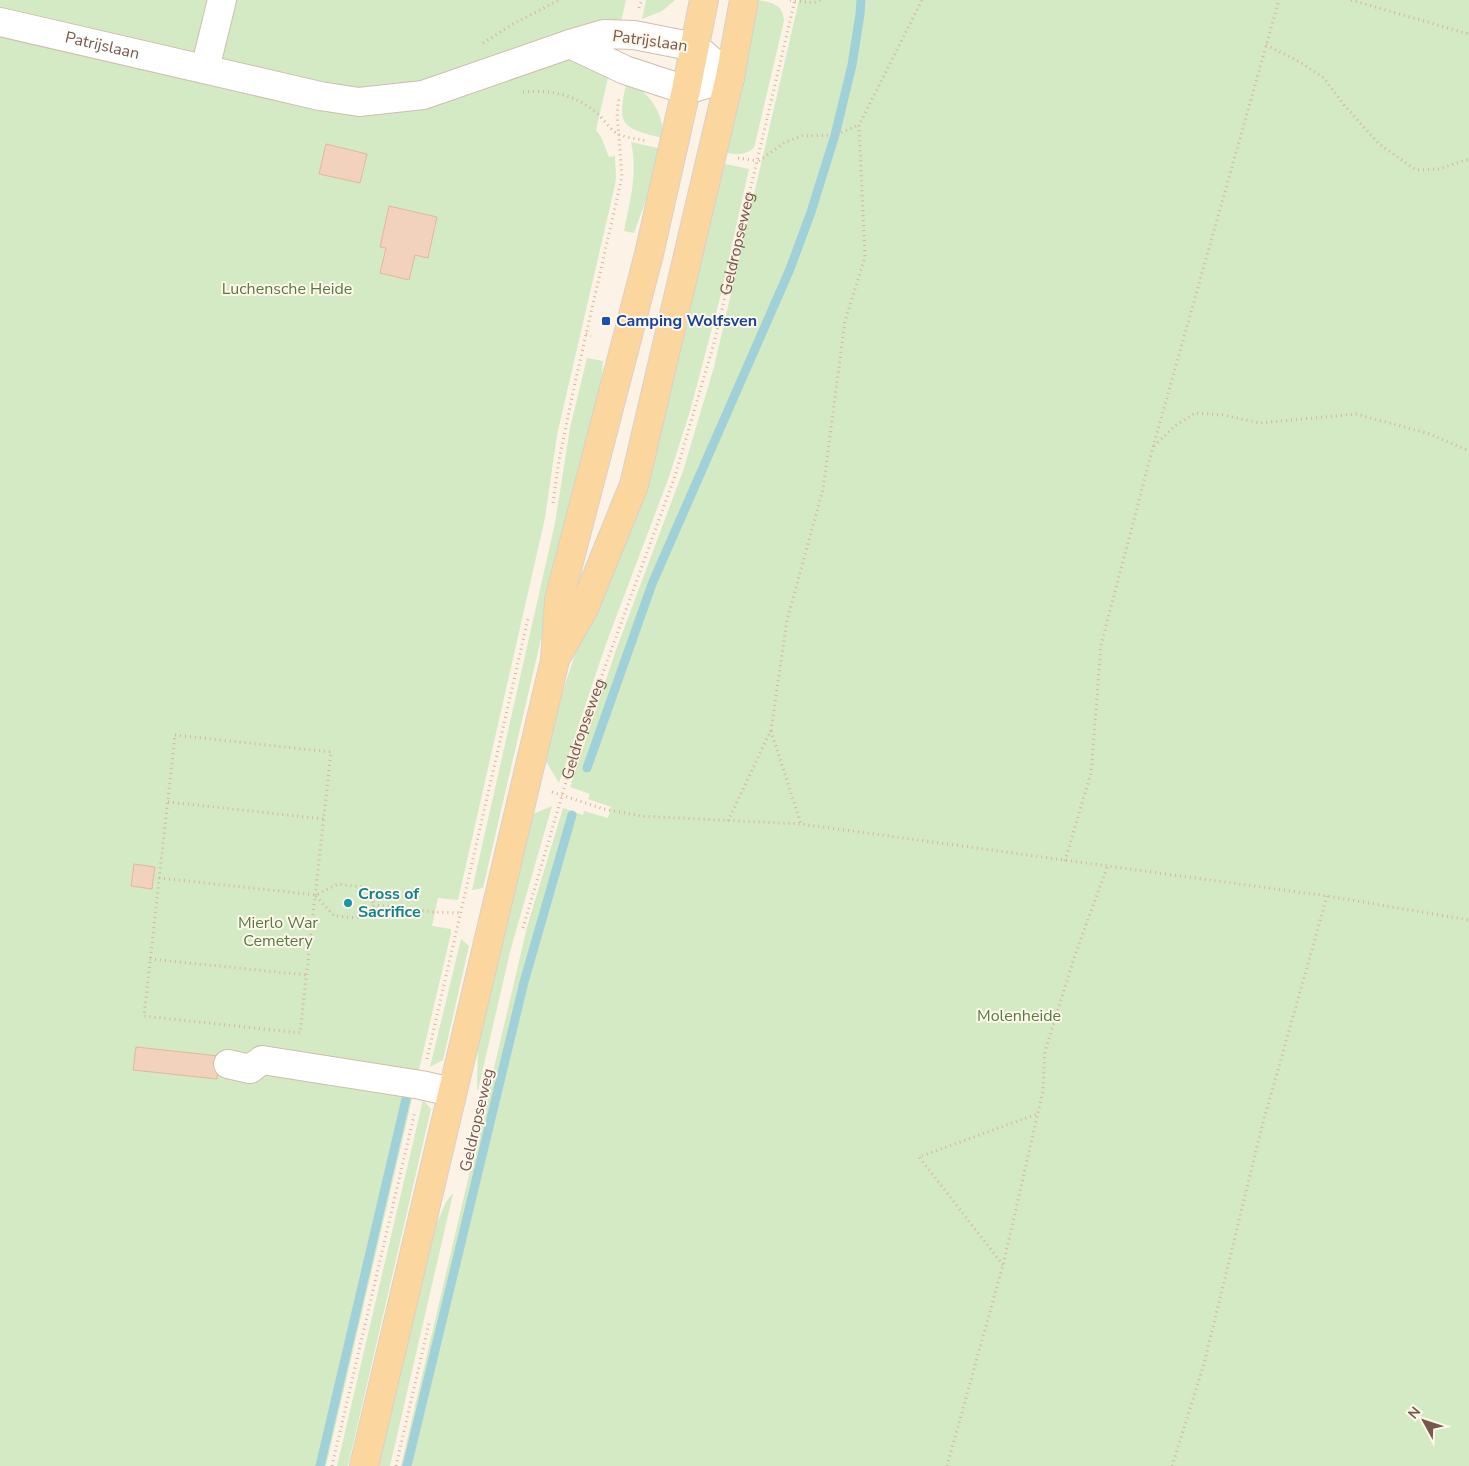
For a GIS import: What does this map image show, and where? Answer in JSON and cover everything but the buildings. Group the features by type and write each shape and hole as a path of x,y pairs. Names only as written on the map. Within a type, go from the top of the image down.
{"main road":[{"name":"Geldropseweg","path":"364,1466 555,660 559,600 646,263 686,90 704,0"},
{"name":"Geldropseweg","path":"555,660 584,608 634,485 730,77 744,0"}],"street":[{"path":"205,69 222,0"},
{"name":"Patrijslaan","path":"0,22 320,96 359,102 423,95 604,34 634,35 695,47 730,77"},
{"name":"Patrijslaan","path":"570,44 625,70 686,90"},
{"path":"686,90 730,77"},
{"path":"228,1064 250,1069 262,1060 421,1085 452,1092"}],"path":[{"path":"790,0 813,3 821,0"},
{"name":"Geldropseweg","path":"523,928 579,738 675,476 714,343 795,0"},
{"path":"728,821 770,730 787,620 823,489 845,322 865,257 860,125 922,0"},
{"path":"1066,861 1091,773 1101,645 1153,447 1279,0"},
{"path":"1351,0 1469,34"},
{"path":"1266,45 1280,54 1300,62 1324,78 1344,105 1378,144 1416,170 1439,169 1469,158"},
{"path":"522,92 537,90 570,96 596,112 618,134 622,160 622,178 563,441 553,504"},
{"path":"758,161 785,142 802,136 836,135 860,125"},
{"path":"586,334 591,336"},
{"path":"1153,447 1175,426 1195,413 1223,415 1260,423 1356,414 1430,434 1469,451"},
{"path":"332,1466 528,616"},
{"path":"770,730 801,824"},
{"path":"175,735 331,752 300,1033 144,1016 168,802 175,735"},
{"path":"561,795 604,809 641,816 801,824 1326,896 1469,920"},
{"path":"168,802 324,819"},
{"path":"947,1466 1003,1265 1043,1091 1045,1051 1075,955 1108,865"},
{"path":"159,878 316,895 338,884 362,887 375,905"},
{"path":"316,895 334,916 357,918 375,905 434,912"},
{"path":"1172,1466 1204,1364 1261,1130 1326,896"},
{"path":"150,959 307,976"},
{"path":"1003,1265 919,1157 1038,1114"},
{"path":"396,1466 430,1321"}],"green space":[{"name":"Luchensche Heide","path":"0,0 626,0 596,130 609,157 615,156 615,185 557,435 545,518 458,900 438,898 432,926 451,929 451,933 326,1466 0,1466"},
{"path":"646,0 675,0 662,11 642,19"},
{"path":"757,0 779,7 784,21 754,148 743,154 732,154 723,152"},
{"name":"Molenheide","path":"799,0 1469,0 1469,1466 401,1466 527,927 563,808 583,815 584,811 608,818 611,807 588,799 590,794 570,787 616,650 683,471 714,367"},
{"path":"627,80 642,91 654,104 661,120 663,138 637,131 625,122 622,115 622,106"},
{"path":"631,142 662,149 654,178 634,233 624,231 631,198 634,165"},
{"path":"721,163 749,169 720,298 690,411 669,477 607,641 559,783 544,758 557,709 581,636"},
{"path":"587,358 603,361 599,411 568,523 483,888 472,890 555,523 570,428"},
{"path":"552,806 511,948 477,1090 478,1039 530,815"},
{"path":"461,939 469,946 443,1060 430,1067"},
{"path":"423,1100 431,1109 348,1466 337,1466"},
{"path":"452,1194 390,1466 378,1466 433,1232 446,1202"}],"waterway":[{"path":"587,768 652,584 790,269 811,212 835,135 852,65 861,0"},
{"path":"407,1466 524,982 572,815"},
{"path":"320,1466 406,1099"}],"place":[{"name":"Camping Wolfsven","path":"606,321"},
{"name":"Cross of Sacrifice","path":"348,903"}],"park label":[{"name":"Mierlo War Cemetery","path":"278,932"}]}
